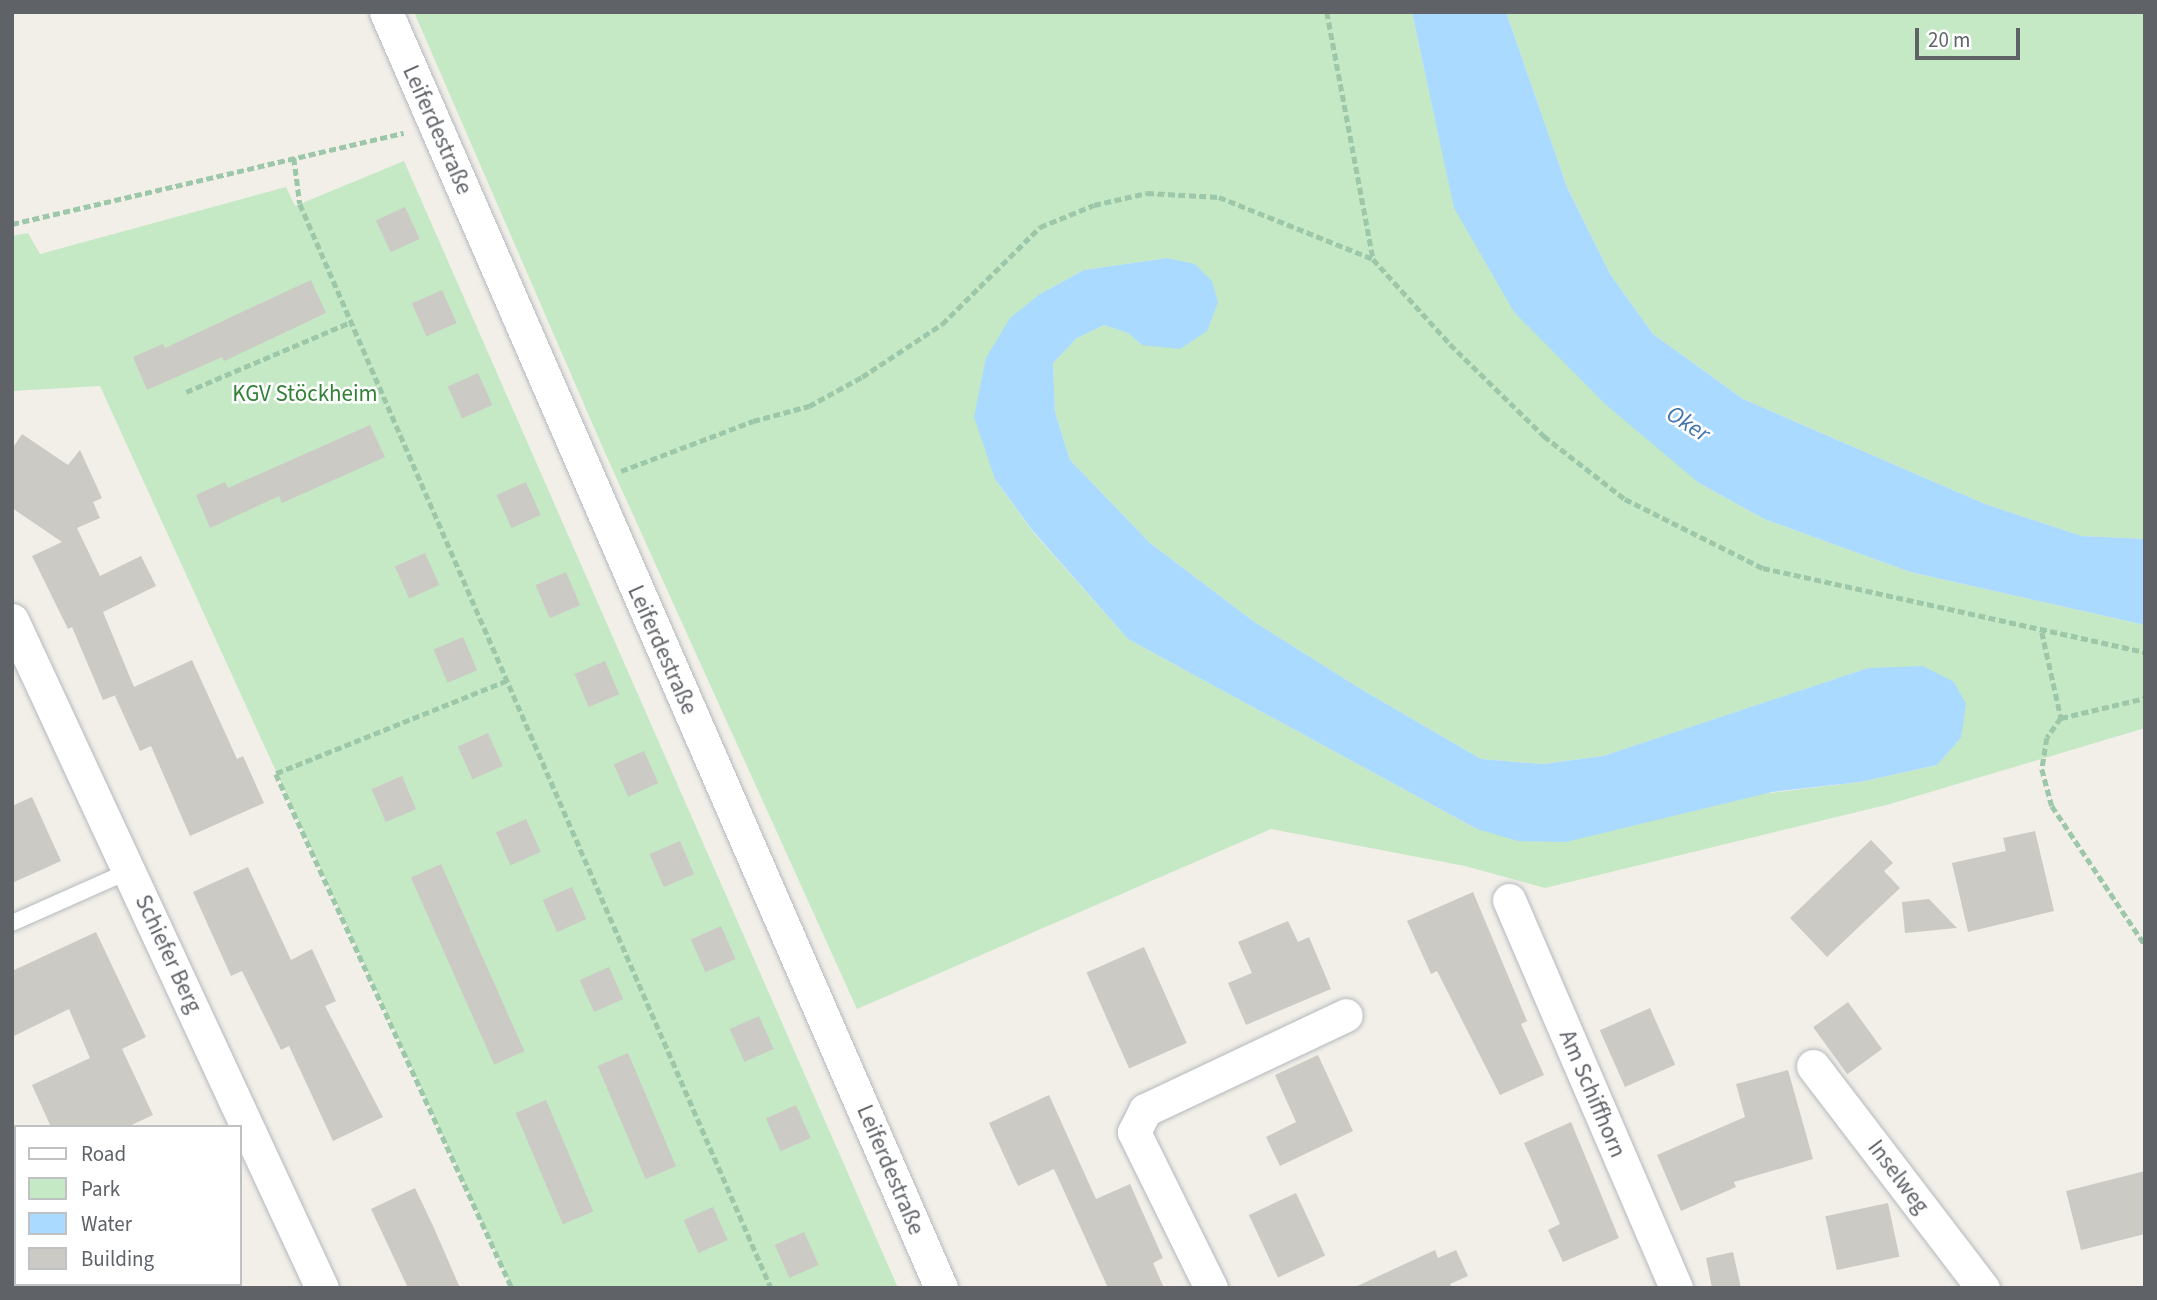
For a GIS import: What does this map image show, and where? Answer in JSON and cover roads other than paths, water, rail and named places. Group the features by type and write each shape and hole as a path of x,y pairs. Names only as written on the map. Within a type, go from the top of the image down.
{"street":[{"name":"Leiferdestraße","path":"386,12 941,1288"},
{"name":"Schiefer Berg","path":"12,620 322,1288"},
{"name":"Am Schiffhorn","path":"1509,900 1676,1288"},
{"path":"1211,1288 1135,1132 1145,1110 1346,1015"},
{"name":"Inselweg","path":"1813,1066 1983,1288"}],"lane":[{"path":"12,923 129,871"}],"water":[{"name":"Oker","path":"1412,12 1506,12 1567,187 1610,274 1653,334 1743,399 1985,504 2082,536 2145,539 2145,625 1910,572 1764,519 1699,483 1605,404 1514,312 1454,208"},
{"path":"1167,258 1195,264 1212,281 1218,302 1207,331 1180,349 1142,345 1128,333 1104,325 1077,338 1053,363 1055,412 1070,460 1150,543 1253,621 1361,689 1481,759 1543,764 1603,756 1868,668 1923,666 1954,682 1966,704 1961,738 1937,765 1860,782 1772,792 1566,842 1518,841 1477,829 1128,639 1032,530 995,479 974,417 986,358 1010,318 1040,294 1084,270"}],"park label":[{"name":"KGV Stöckheim","path":"305,394"}]}
